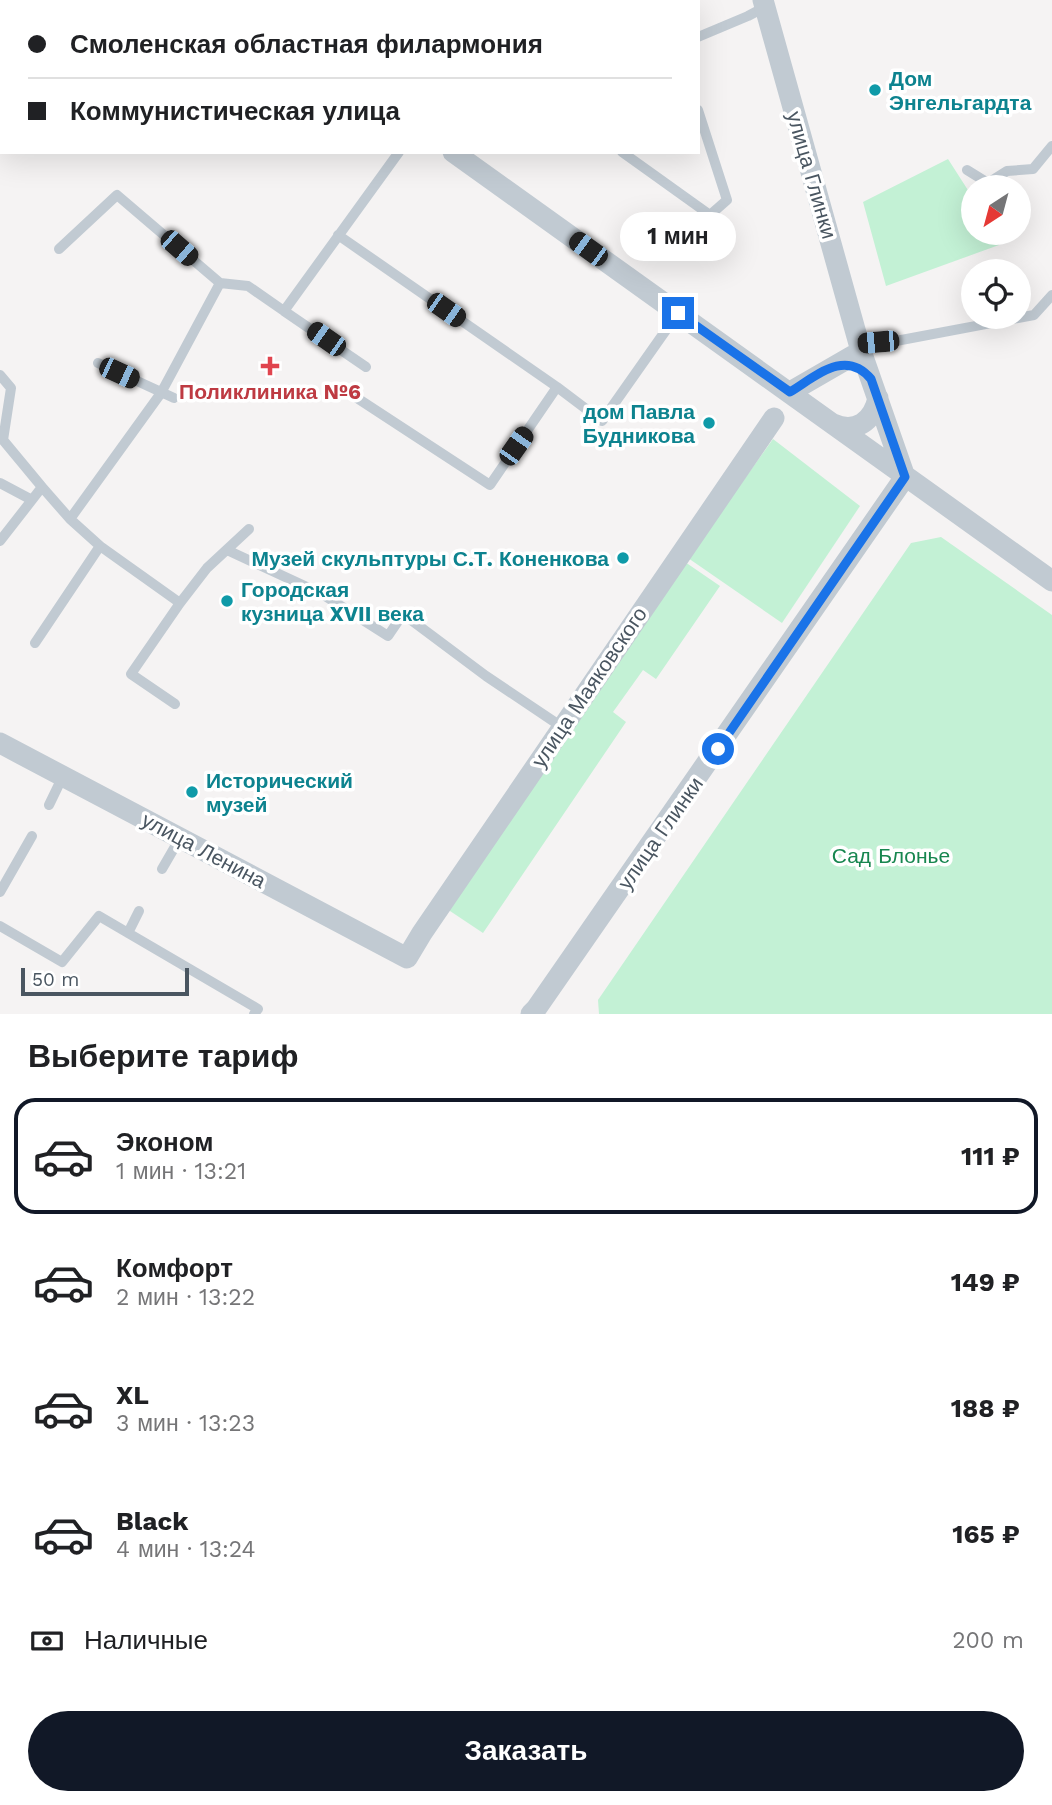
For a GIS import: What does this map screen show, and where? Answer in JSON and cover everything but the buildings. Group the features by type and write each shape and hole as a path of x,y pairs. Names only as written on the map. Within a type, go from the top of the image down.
{"street":[{"name":"улица Глинки","path":"531,1014 905,477 860,347 764,3"},
{"path":"456,154 1052,581"},
{"path":"790,392 860,347"},
{"path":"856,366 865,372 874,388 875,408 862,423 853,427 842,428 828,420 816,408 816,387 820,378 831,367 856,366"},
{"name":"улица Маяковского","path":"407,958 774,418"},
{"name":"улица Ленина","path":"0,743 407,958"}],"lane":[{"path":"700,36 748,16 764,3"},
{"path":"625,154 710,215 727,200 700,116"},
{"path":"967,170 988,183 1007,171 1033,169 1052,146"},
{"path":"284,311 398,154"},
{"path":"60,249 117,195 220,283 248,286 366,367"},
{"path":"338,235 602,421 678,313"},
{"path":"70,519 161,393 220,283"},
{"path":"860,347 1034,316 1052,295"},
{"path":"98,363 174,398"},
{"path":"0,375 11,388 3,440 70,519 100,547 180,603"},
{"path":"357,398 490,485 557,387"},
{"path":"0,483 32,500"},
{"path":"0,541 42,488"},
{"path":"175,704 131,674 207,568 249,529"},
{"path":"35,643 100,547"},
{"path":"227,550 322,593 388,636 402,614 486,676 562,727"},
{"path":"49,805 64,776"},
{"path":"0,892 32,836"},
{"path":"162,869 180,838"},
{"path":"128,933 139,911"},
{"path":"0,926 62,962 99,916 258,1009 254,1014"}],"green space":[{"path":"948,159 961,179 961,245 999,245 886,286 863,202"},
{"path":"773,439 860,506 782,623 688,558"},
{"name":"Сад Блонье","path":"941,537 1052,615 1052,1014 599,1014 598,1000 911,543"},
{"path":"685,562 720,586 656,679 643,670 613,712 626,722 483,933 447,909"}],"place":[{"name":"Дом Энгельгардта","path":"875,90"},
{"name":"Поликлиника №6","path":"270,366"},
{"name":"дом Павла Будникова","path":"709,423"},
{"name":"Музей скульптуры С.Т. Коненкова","path":"623,558"},
{"name":"Городская кузница XVII века","path":"227,601"},
{"name":"Исторический музей","path":"192,792"}],"route":[{"path":"678,313 790,392 836,365 856,366 865,372 871,379 905,477 718,749"}]}
